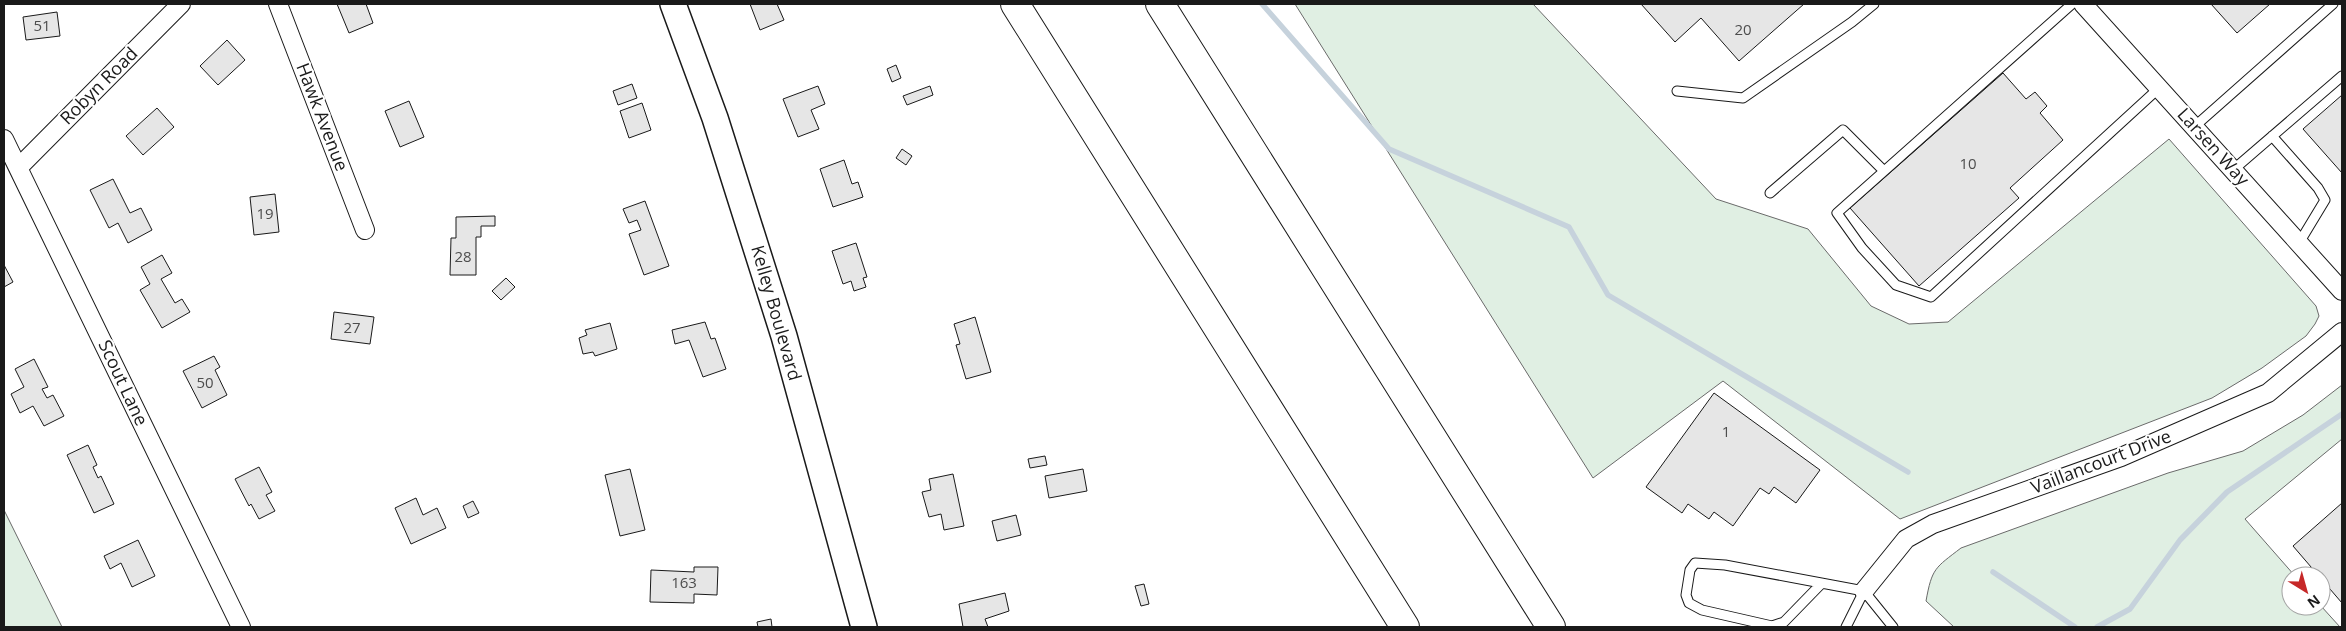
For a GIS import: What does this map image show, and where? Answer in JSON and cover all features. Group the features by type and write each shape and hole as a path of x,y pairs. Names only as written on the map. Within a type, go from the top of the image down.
{"highway":[{"path":"1015,4 1405,627"},
{"path":"1160,4 1551,627"}],"main road":[{"name":"Kelley Boulevard","path":"673,4 715,118 784,336 864,627"}],"street":[{"name":"Robyn Road","path":"18,168 181,4"},
{"name":"Hawk Avenue","path":"278,4 365,230"},
{"name":"Larsen Way","path":"2083,4 2342,291"},
{"name":"Scout Lane","path":"4,139 241,627"},
{"name":"Vaillancourt Drive","path":"1864,591 1906,539 1933,524 2121,457 2268,392 2342,332"}],"lane":[{"path":"1677,91 1743,98 1852,22 1874,4"},
{"path":"2072,4 1837,213 1862,248 1896,285 1931,297 2159,88"},
{"path":"2194,127 2333,4"},
{"path":"2233,170 2342,76"},
{"path":"1770,193 1843,130 1884,171"},
{"path":"2272,136 2318,188 2325,200 2299,243"},
{"path":"1822,583 1784,622 1772,626 1702,610 1689,603 1686,595 1690,570 1696,563 1704,562 1822,583 1864,591 1893,627"},
{"path":"1846,627 1864,591"}],"green space":[{"path":"1295,4 1533,4 1716,199 1808,229 1871,306 1909,324 1948,322 2169,139 2316,306 2319,316 2306,336 2262,368 2212,398 1900,519 1723,381 1593,478"},
{"path":"2342,385 2342,439 2245,519 2286,566 2281,566 2281,616 2330,616 2340,627 1954,627 1926,601 1930,582 1936,570 1945,560 1961,548 2168,473 2243,451 2303,415"},
{"path":"4,510 62,627 4,627"}],"building":[{"path":"337,4 366,4 373,23 349,33"},
{"path":"750,4 777,4 784,20 760,30"},
{"path":"1641,4 1804,4 1739,61 1701,18 1675,42"},
{"path":"2211,4 2270,4 2237,33"},
{"path":"57,12 60,36 26,40 23,17"},
{"path":"227,40 245,60 218,85 200,66"},
{"path":"896,65 901,78 892,82 887,69"},
{"path":"2003,73 2026,99 2035,92 2047,106 2040,113 2063,140 2010,188 2019,198 1919,286 1850,208"},
{"path":"632,84 637,98 618,105 613,91"},
{"path":"818,86 825,104 811,110 819,129 798,137 783,99"},
{"path":"930,86 933,95 907,105 903,96"},
{"path":"2342,95 2342,173 2303,129"},
{"path":"409,101 424,137 400,147 385,111"},
{"path":"642,103 651,130 629,138 620,111"},
{"path":"157,108 174,127 143,155 126,136"},
{"path":"902,149 912,156 906,165 896,158"},
{"path":"844,160 852,184 858,182 863,197 833,207 820,169"},
{"path":"113,179 130,213 141,208 152,230 128,243 118,223 109,228 90,190"},
{"path":"275,194 279,232 254,235 250,197"},
{"path":"645,201 669,266 644,275 629,234 641,230 637,220 629,223 623,209"},
{"path":"495,216 495,226 481,226 481,237 476,237 476,275 450,275 451,238 456,238 456,217"},
{"path":"856,243 867,277 863,278 866,287 854,291 851,281 843,284 832,251"},
{"path":"162,255 172,273 161,279 175,303 182,299 190,312 162,328 140,290 150,284 141,267"},
{"path":"4,265 13,282 4,287"},
{"path":"506,278 515,287 501,300 492,291"},
{"path":"334,312 374,317 370,344 331,339"},
{"path":"975,317 991,372 966,379 956,345 960,344 954,324"},
{"path":"705,322 711,339 715,338 726,369 703,377 689,340 675,344 672,330"},
{"path":"610,323 617,349 595,356 593,352 583,354 579,338 587,335 585,330"},
{"path":"214,356 220,367 215,370 227,395 202,408 183,371"},
{"path":"34,359 48,387 42,389 47,398 53,395 64,416 44,426 33,406 20,413 11,394 24,387 15,369"},
{"path":"1714,393 1820,470 1796,503 1774,487 1769,494 1760,488 1733,526 1714,512 1709,519 1688,504 1682,513 1646,487"},
{"path":"88,445 97,465 93,467 98,478 101,476 114,504 94,513 67,455"},
{"path":"1045,456 1047,465 1030,468 1028,459"},
{"path":"259,467 272,492 266,495 275,511 259,519 251,504 249,506 235,479"},
{"path":"630,469 645,530 620,536 605,475"},
{"path":"1083,469 1087,491 1049,498 1045,476"},
{"path":"953,474 964,526 944,530 941,514 929,517 922,492 931,490 929,479"},
{"path":"416,498 423,515 437,508 446,528 411,544 395,508"},
{"path":"473,501 479,513 468,518 463,506"},
{"path":"2342,503 2342,603 2331,590 2331,566 2310,566 2293,546"},
{"path":"1016,515 1021,535 997,541 992,521"},
{"path":"138,540 155,576 132,587 121,563 110,569 104,556"},
{"path":"694,567 718,567 717,595 694,594 694,603 650,602 651,570 694,572"},
{"path":"1144,584 1149,604 1141,606 1135,586"},
{"path":"1005,593 1009,611 985,619 988,627 963,627 959,604"},
{"path":"771,619 772,627 758,627 757,622"}],"waterway":[{"path":"1262,4 1389,149 1569,227 1608,295 1908,472"},
{"path":"2097,627 2130,609 2180,540 2227,492 2342,414"},
{"path":"1993,572 2075,627"}]}
